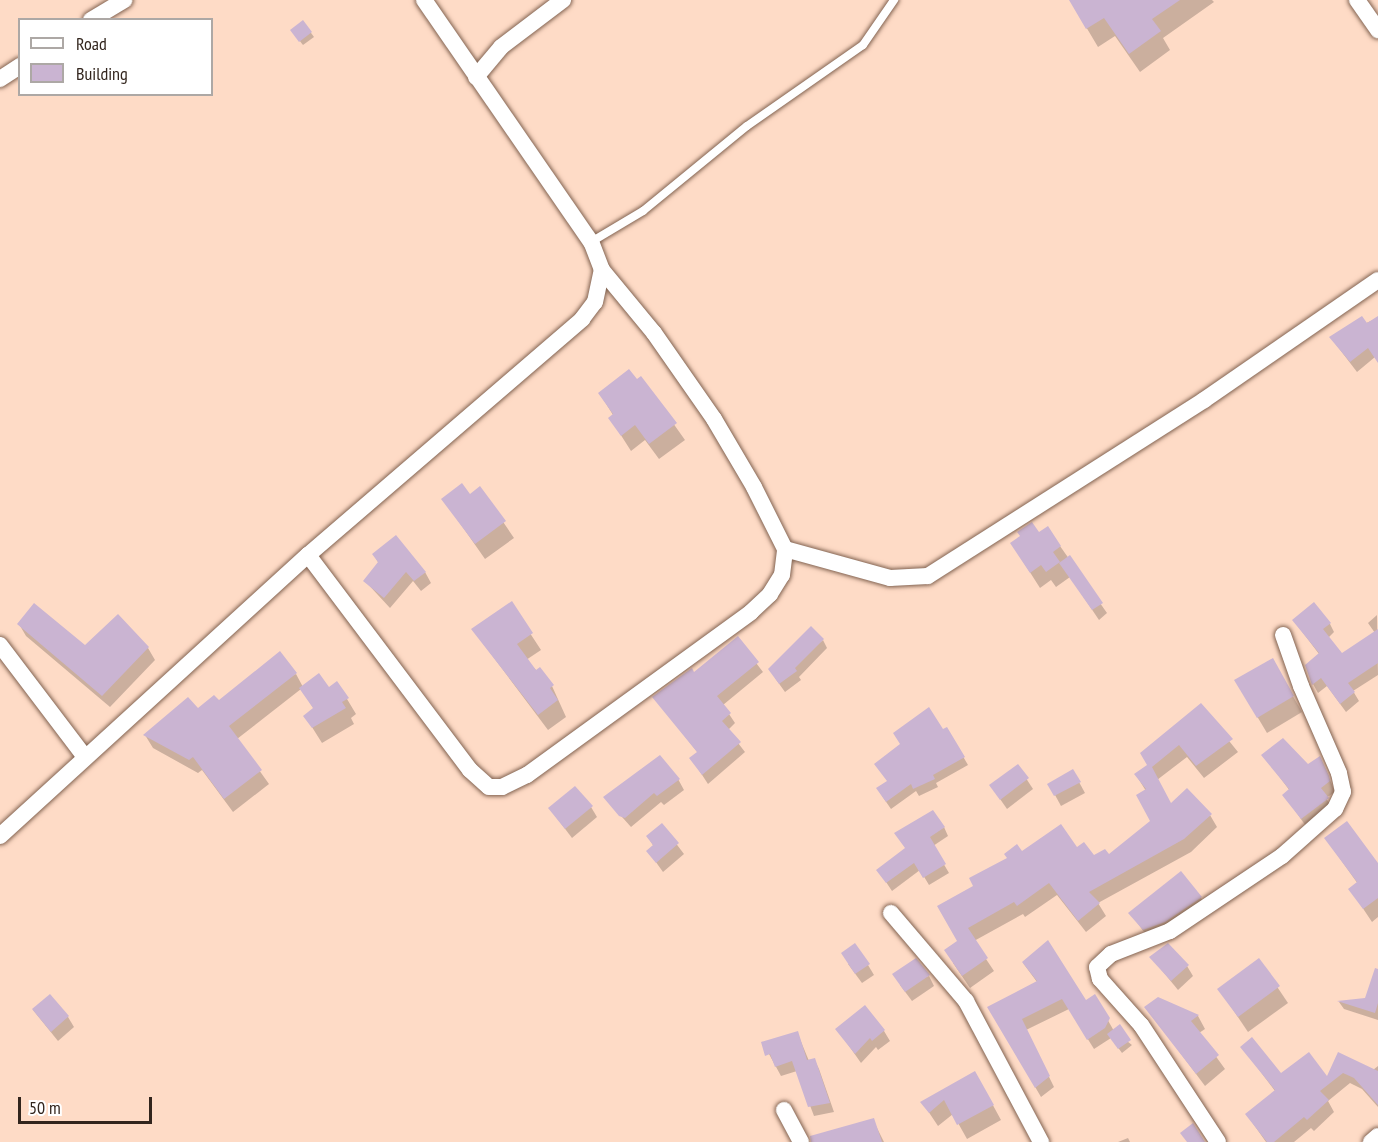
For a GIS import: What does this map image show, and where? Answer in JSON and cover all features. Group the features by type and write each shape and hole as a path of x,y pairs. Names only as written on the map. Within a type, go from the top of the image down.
{"street":[{"path":"94,18 124,0"},
{"path":"308,555 470,770 489,787 502,787 527,775 750,612 782,575 785,549 714,419 654,333 602,270 591,242 424,0"},
{"path":"476,77 501,47 563,0"},
{"path":"1356,0 1378,30"},
{"path":"0,79 18,67"},
{"path":"0,836 308,555 582,319 595,302 602,270"},
{"path":"785,549 890,578 928,576 1204,400 1378,280"},
{"path":"1218,1142 1141,1025 1100,979 1097,967 1111,954 1179,925 1282,856 1335,809 1343,792 1339,773 1300,686 1283,635"},
{"path":"0,645 85,758"},
{"path":"891,913 966,1001 1041,1142"},
{"path":"784,1110 801,1142"},
{"path":"1371,1142 1378,1136"}],"lane":[{"path":"591,242 643,211 747,126 863,45 894,0"}],"building":[{"path":"1069,0 1180,0 1152,19 1161,31 1129,54 1104,18 1086,29"},
{"path":"303,20 312,32 299,42 290,30"},
{"path":"1362,316 1367,323 1378,316 1378,363 1368,348 1350,362 1329,337"},
{"path":"629,369 637,379 641,376 677,423 649,444 635,425 621,436 608,418 613,414 598,393"},
{"path":"462,483 470,494 480,486 506,521 475,544 441,499"},
{"path":"1032,522 1039,532 1048,526 1061,546 1053,552 1060,562 1046,572 1041,565 1030,573 1010,543 1020,536 1017,532"},
{"path":"396,535 426,572 414,581 406,572 384,598 363,581 378,562 372,554"},
{"path":"1070,555 1103,603 1092,610 1059,563"},
{"path":"512,601 533,633 517,644 536,670 540,667 554,685 550,688 558,700 538,715 471,629"},
{"path":"1314,602 1331,623 1323,629 1342,653 1378,629 1378,663 1348,683 1355,692 1340,704 1321,678 1312,685 1305,665 1319,653 1292,620"},
{"path":"34,603 85,645 118,614 149,647 102,696 17,624"},
{"path":"811,626 824,639 795,668 797,671 779,684 768,669"},
{"path":"738,636 759,662 717,696 731,713 722,721 741,742 702,775 689,758 697,752 652,697 692,668 694,672"},
{"path":"280,651 297,673 229,726 262,770 224,799 193,757 189,760 143,735 188,697 198,708 214,695 219,700"},
{"path":"1273,658 1294,696 1257,718 1234,680"},
{"path":"319,673 329,687 337,681 349,698 342,702 346,708 312,728 303,716 313,708 299,688"},
{"path":"1201,703 1233,739 1196,766 1179,745 1152,767 1171,803 1187,788 1212,814 1184,839 1089,892 1100,903 1078,921 1049,883 1017,906 1014,902 968,928 988,958 962,976 944,950 957,941 937,906 973,886 969,878 1007,858 1004,854 1017,844 1022,851 1061,824 1077,847 1084,842 1094,855 1105,849 1109,854 1150,821 1136,795 1146,789 1134,774 1147,765 1140,753"},
{"path":"929,707 943,729 947,727 965,757 933,775 935,779 913,789 911,784 886,802 876,788 887,781 874,764 900,744 893,733"},
{"path":"1283,738 1308,764 1320,756 1329,776 1330,781 1321,788 1329,798 1301,819 1282,795 1289,789 1261,755"},
{"path":"660,755 680,779 657,796 654,793 625,818 619,816 603,797"},
{"path":"1018,764 1029,778 1000,800 989,785"},
{"path":"1073,769 1081,782 1054,796 1047,784"},
{"path":"575,786 593,806 565,829 548,808"},
{"path":"933,810 945,827 930,837 946,864 923,878 914,863 886,883 876,870 905,848 894,833"},
{"path":"1347,821 1378,863 1378,898 1363,909 1348,889 1357,882 1324,838"},
{"path":"662,823 679,843 656,863 646,851 653,845 646,836"},
{"path":"1181,871 1202,897 1165,922 1143,930 1128,913"},
{"path":"1048,940 1086,1000 1095,994 1110,1018 1105,1028 1087,1040 1062,999 1022,1019 1050,1076 1035,1088 987,1007 1037,981 1022,962"},
{"path":"855,943 870,964 855,974 841,953"},
{"path":"1168,943 1189,965 1171,981 1149,957"},
{"path":"916,958 930,975 905,992 892,974"},
{"path":"1259,958 1280,986 1238,1017 1217,989"},
{"path":"1375,968 1378,969 1378,1003 1375,1013 1337,1001 1365,998"},
{"path":"50,994 69,1016 51,1032 32,1009"},
{"path":"1158,997 1199,1015 1191,1021 1219,1055 1196,1074 1144,1007"},
{"path":"865,1005 885,1030 872,1041 870,1038 855,1054 835,1029"},
{"path":"1120,1024 1131,1040 1118,1049 1107,1034"},
{"path":"798,1031 807,1060 815,1058 830,1103 808,1107 792,1061 775,1067 770,1054 765,1056 761,1042"},
{"path":"1252,1037 1281,1073 1309,1052 1327,1076 1338,1052 1378,1071 1378,1105 1354,1078 1343,1073 1320,1091 1329,1100 1307,1120 1304,1117 1274,1142 1267,1142 1245,1114 1275,1090 1240,1047"},
{"path":"975,1071 994,1105 957,1125 944,1100 929,1113 920,1102"},
{"path":"874,1118 882,1142 811,1142 810,1136"},
{"path":"1193,1123 1205,1142 1187,1142 1180,1133"}]}
